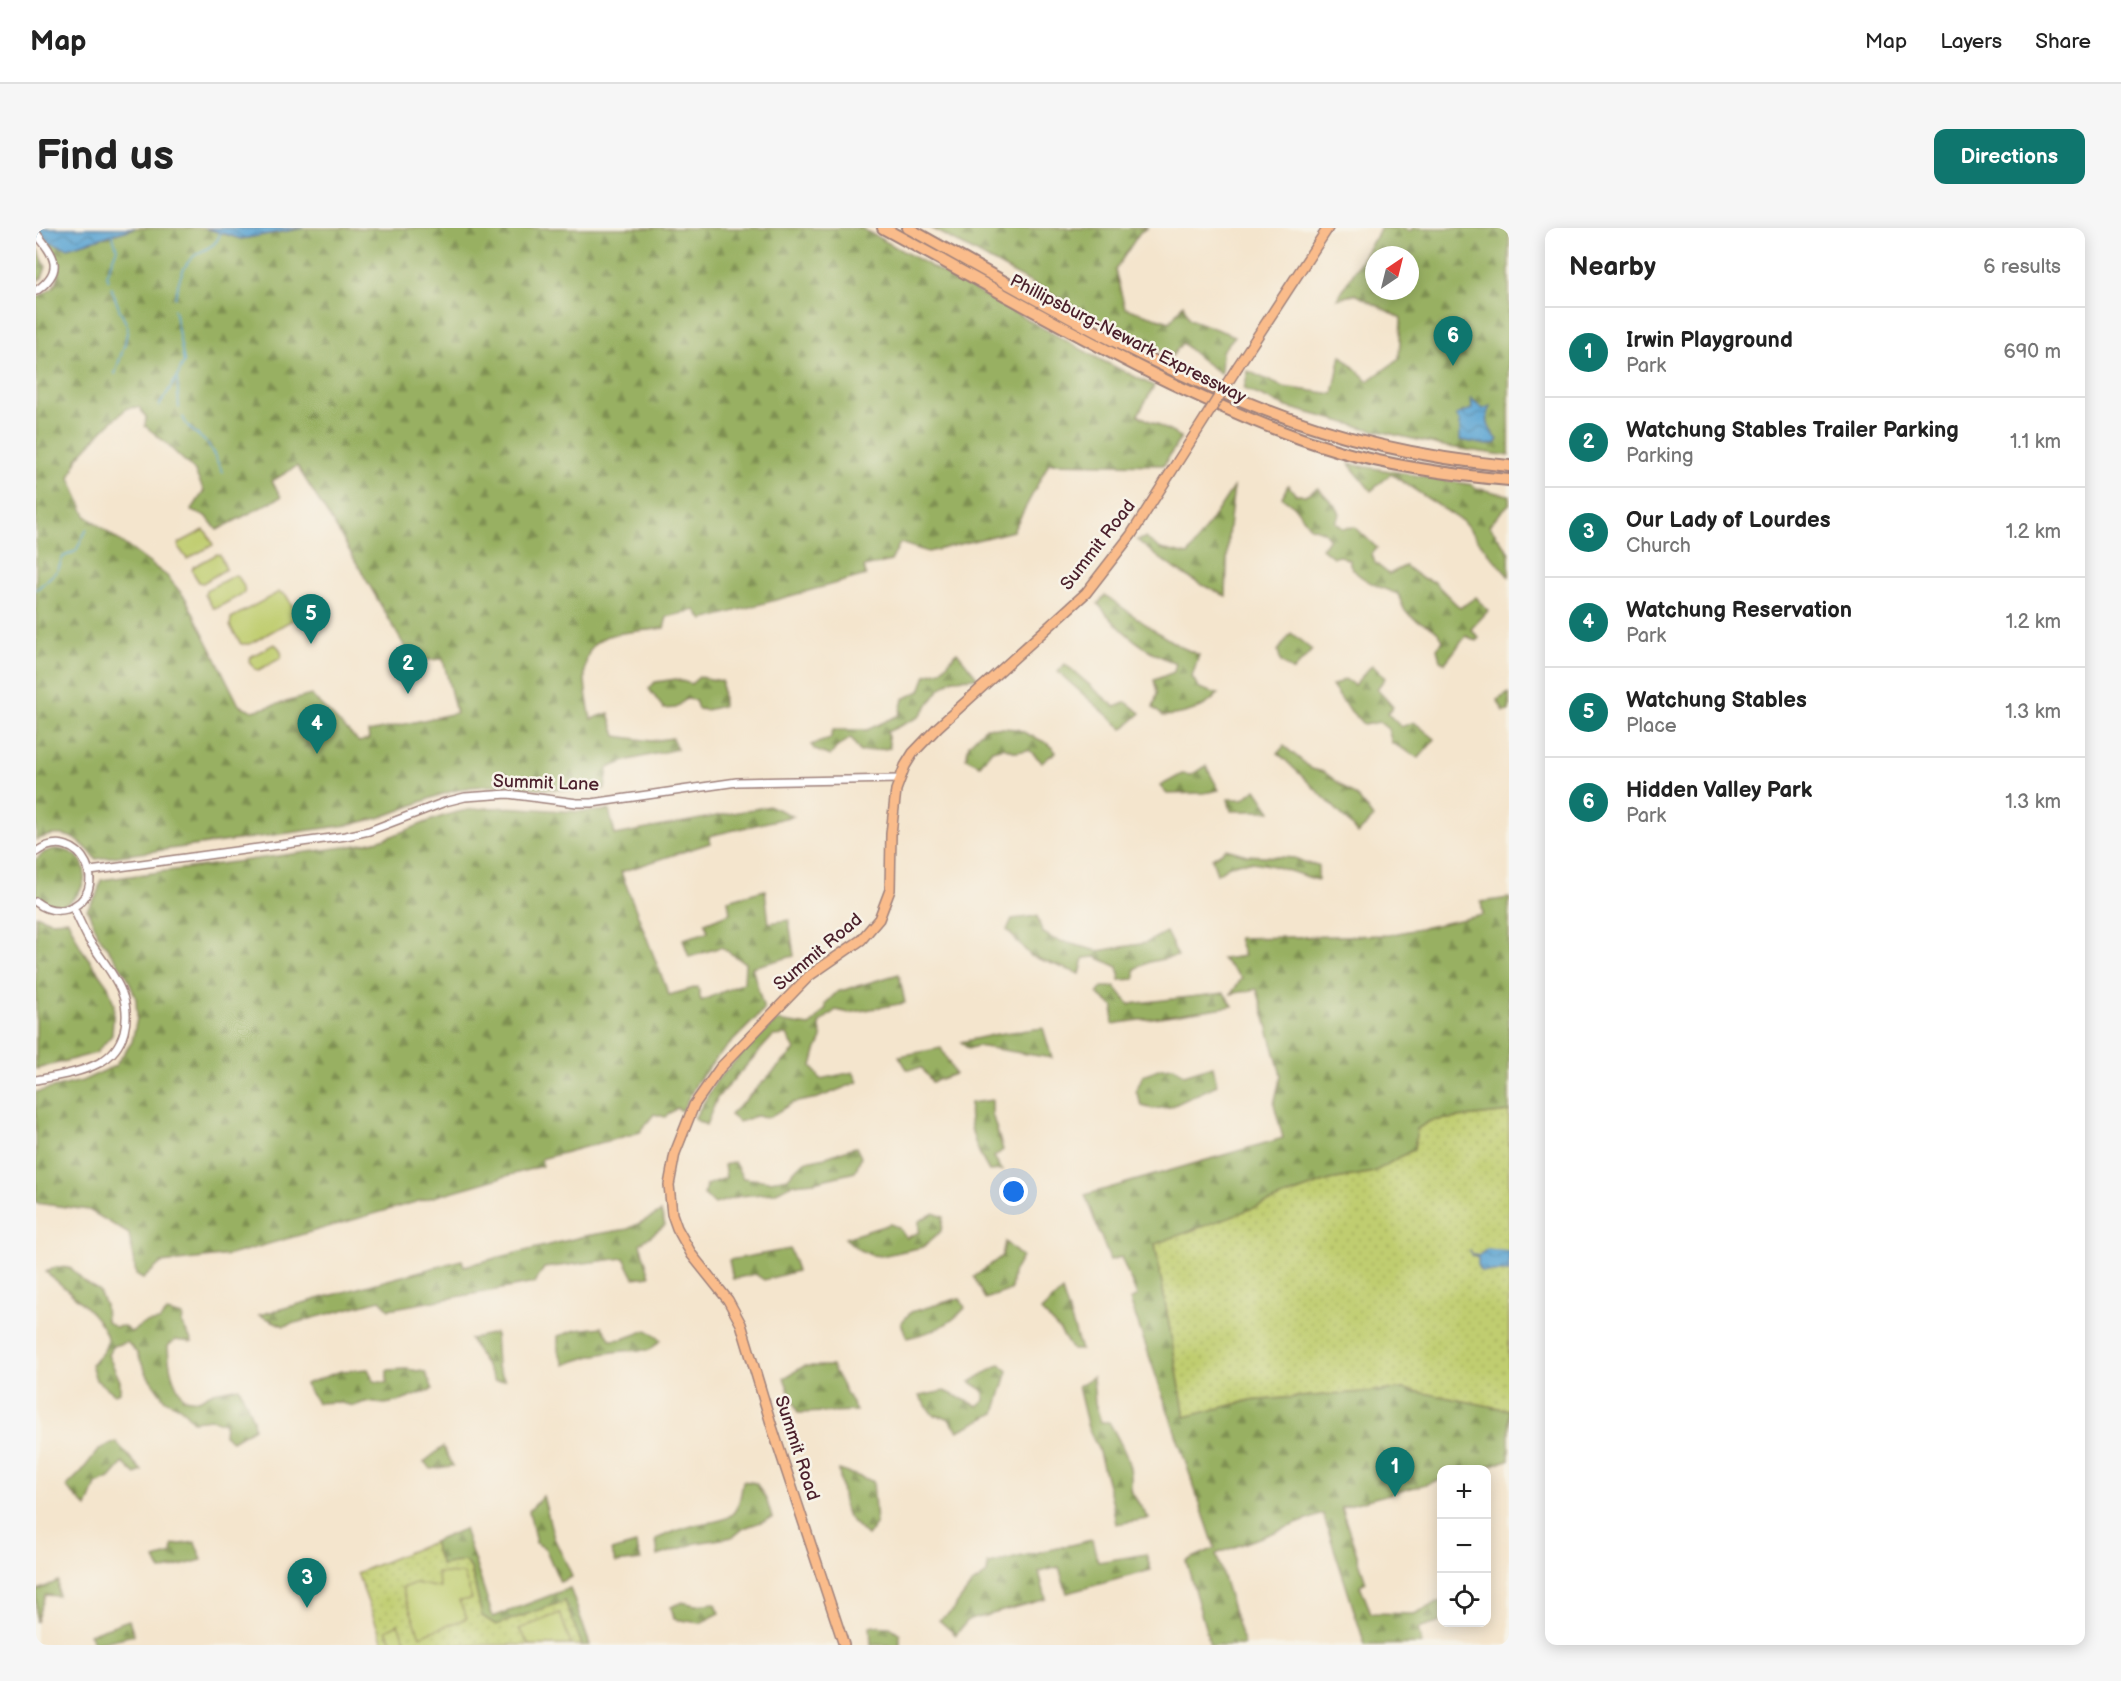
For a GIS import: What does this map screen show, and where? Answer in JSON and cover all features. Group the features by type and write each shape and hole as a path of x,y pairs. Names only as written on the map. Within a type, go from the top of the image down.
{"highway":[{"name":"Phillipsburg-Newark Expressway","path":"883,228 1114,354 1228,410 1275,430 1340,451 1398,465 1509,480"},
{"name":"Phillipsburg-Newark Expressway","path":"908,228 1089,328 1138,353 1253,405 1364,441 1458,462 1509,466"}],"main road":[{"name":"Summit Road","path":"844,1645 773,1430 741,1324 728,1300 683,1242 672,1214 669,1185 675,1153 687,1118 712,1078 729,1058 809,976 861,940 879,919 890,890 894,801 909,759 927,738 1080,599 1098,579 1131,535 1328,228"}],"street":[{"path":"36,233 54,261 54,272 49,280 36,291"},
{"name":"Summit Lane","path":"90,871 345,836 369,831 445,802 465,797 508,794 592,803 737,782 900,779"},
{"path":"36,852 47,846 58,844 69,847 79,852 90,871 87,892 73,906 63,910 53,910 36,902"},
{"path":"36,1080 89,1068 108,1058 119,1044 126,1022 126,1008 121,989 90,941 73,906"}],"green space":[{"path":"135,228 205,228 241,239 304,228 477,228 490,230 500,228 861,228 1101,360 1154,386 1138,415 1181,437 1164,465 1049,463 1013,531 928,552 900,543 891,561 864,567 866,575 703,620 695,610 667,617 664,628 615,634 597,642 590,650 585,672 591,719 609,713 616,736 651,741 672,738 677,749 629,760 608,768 605,789 472,787 348,825 96,859 83,845 70,837 54,835 36,840 36,298 53,287 57,281 58,263 48,241 67,248","holes":["139,407 146,417 145,426 194,470 204,491 191,511 207,517 217,530 281,497 272,481 297,466 338,531 413,661 443,659 456,713 368,732 369,739 359,742 311,695 253,711 239,705 186,599 167,576 86,516 70,478 78,457 127,408"]},
{"path":"931,228 1148,228 1140,232 1115,270 1125,308 1170,322 1183,304 1189,319 1235,336 1222,351 1221,374 1182,343 1172,356 1123,333"},
{"path":"1381,228 1404,228 1410,231 1413,228 1509,228 1509,456 1448,447 1365,428 1287,407 1244,389 1248,371 1283,387 1333,394 1341,355 1368,381 1399,359 1401,318 1366,300 1419,300 1419,246 1370,246"},
{"path":"36,246 46,267 42,278 36,281"},
{"path":"1365,254 1365,299 1355,294 1337,299"},
{"path":"1349,464 1473,485 1475,488 1509,495 1509,504 1489,525 1509,552 1509,577 1462,521 1391,474 1371,491"},
{"path":"1288,485 1296,495 1305,495 1318,488 1340,514 1335,522 1343,528 1355,527 1377,548 1372,554 1375,563 1389,574 1405,566 1420,577 1434,582 1460,608 1476,597 1488,611 1471,629 1479,638 1477,641 1466,636 1445,663 1440,661 1437,648 1443,641 1440,635 1431,627 1410,616 1398,594 1369,582 1355,572 1349,560 1340,556 1333,557 1322,548 1329,538 1323,531 1310,527 1294,506 1282,497"},
{"path":"1234,486 1228,536 1226,596 1179,572 1137,540 1145,538 1161,549 1188,555"},
{"path":"204,530 213,545 187,559 179,548 179,543"},
{"path":"217,554 220,555 226,569 203,583 199,582 192,571 193,567"},
{"path":"235,575 242,583 244,593 213,608 205,595 206,590"},
{"path":"279,592 286,595 296,612 294,619 250,644 241,644 230,626 231,618"},
{"path":"1105,595 1155,631 1199,655 1192,677 1199,688 1218,694 1200,708 1186,713 1163,716 1153,708 1157,694 1154,680 1174,672 1176,663 1153,653 1123,631 1098,604"},
{"path":"1291,633 1312,650 1293,671 1281,662 1278,651"},
{"path":"274,644 280,650 281,658 259,670 255,669 249,661 250,657"},
{"path":"957,652 978,678 953,679 939,690 919,717 887,732 890,748 860,752 851,738 836,748 830,756 815,750 811,745 830,739 833,730 867,730 899,715 903,699 920,691 926,675 941,671"},
{"path":"1065,664 1115,707 1126,702 1141,713 1123,729 1058,672"},
{"path":"1372,665 1385,678 1377,689 1393,707 1387,713 1401,727 1414,722 1435,739 1419,758 1392,743 1388,729 1379,722 1364,725 1346,706 1332,686 1345,679 1354,685"},
{"path":"699,677 722,681 723,706 706,710 698,709 695,700 686,699 676,708 664,709 649,689 655,682 676,679 691,684"},
{"path":"1509,693 1509,711 1504,712 1497,700"},
{"path":"986,727 1017,729 1049,744 1056,752 1042,762 1029,750 1016,752 1003,747 992,750 980,765 966,758 969,744"},
{"path":"1284,746 1312,769 1324,772 1359,799 1373,818 1358,834 1340,813 1278,753"},
{"path":"1206,766 1219,790 1204,793 1167,794 1160,786 1182,774 1191,775"},
{"path":"1256,789 1271,811 1231,811 1228,799 1243,799"},
{"path":"770,806 793,816 709,836 710,843 621,872 669,995 698,987 701,1001 744,983 745,963 721,947 689,957 683,939 708,932 705,923 730,913 728,900 765,890 769,923 789,920 794,956 752,967 764,1010 717,1057 697,1082 682,1111 677,1108 665,1117 654,1114 640,1132 541,1159 542,1166 230,1255 161,1263 143,1279 136,1275 129,1234 89,1210 36,1203 36,1092 82,1081 115,1066 132,1042 137,1018 136,999 127,976 99,936 87,909 97,895 101,880 352,846 387,838 444,816 476,809 509,807 576,812 609,810 615,835"},
{"path":"54,849 72,853 82,863 85,875 74,899 63,905 50,905 36,895 36,859"},
{"path":"1226,849 1247,855 1295,858 1318,865 1318,880 1253,862 1234,864 1217,874 1212,858"},
{"path":"1509,898 1509,1112 1430,1121 1417,1129 1414,1149 1374,1172 1330,1180 1155,1244 1185,1417 1247,1401 1404,1389 1509,1410 1509,1460 1491,1465 1437,1465 1437,1481 1341,1507 1366,1582 1360,1585 1371,1613 1414,1614 1437,1603 1437,1623 1418,1629 1422,1644 1365,1645 1323,1514 1216,1554 1244,1645 1210,1645 1186,1561 1215,1548 1130,1300 1137,1296 1121,1257 1110,1260 1085,1195 1283,1138 1274,1104 1281,1075 1257,989 1231,994 1242,978 1222,959 1244,956 1238,938 1389,935 1483,915 1481,902"},
{"path":"36,915 50,921 68,920 81,948 108,986 114,1004 112,1035 96,1053 36,1069"},
{"path":"1037,916 1042,932 1053,939 1098,951 1146,943 1166,932 1178,956 1149,962 1135,969 1135,979 1120,980 1118,967 1096,957 1084,958 1080,974 1031,956 1007,930 1012,919"},
{"path":"899,974 905,1003 849,1013 836,1010 819,1023 822,1038 812,1066 820,1079 853,1072 858,1082 818,1098 792,1103 770,1117 756,1116 739,1122 730,1115 795,1050 787,1035 773,1036 717,1098 706,1125 694,1119 717,1080 758,1037 777,1021 810,1026 826,1008 825,1004 837,992"},
{"path":"1102,987 1115,987 1129,1004 1224,993 1233,1006 1112,1024 1114,1007 1097,994"},
{"path":"1043,1028 1052,1058 977,1046 968,1049 961,1042 997,1034"},
{"path":"941,1048 955,1074 932,1082 922,1068 907,1069 899,1056"},
{"path":"1213,1066 1217,1085 1170,1107 1153,1109 1142,1106 1136,1091 1143,1075 1161,1068 1174,1067 1184,1075"},
{"path":"992,1100 992,1114 1003,1150 994,1157 1002,1170 989,1171 974,1138 969,1112 970,1103"},
{"path":"1509,1112 1509,1410 1404,1389 1247,1401 1185,1418 1155,1243 1330,1180 1374,1172 1417,1129 1430,1121"},
{"path":"856,1147 861,1157 855,1172 814,1182 793,1184 774,1193 740,1196 715,1204 704,1195 706,1185 726,1178 724,1165 734,1162 743,1178 770,1181 788,1178 798,1166 806,1161"},
{"path":"661,1212 665,1225 640,1244 650,1276 634,1278 624,1258 544,1268 535,1283 389,1309 380,1300 284,1326 259,1315 462,1260 464,1266 585,1236 628,1229"},
{"path":"934,1213 943,1217 941,1231 923,1247 881,1256 871,1255 858,1249 845,1238 890,1224 898,1227 906,1238 919,1232 919,1221"},
{"path":"1005,1242 1022,1257 1013,1273 1011,1290 985,1299 974,1277 1002,1256"},
{"path":"790,1249 797,1271 764,1280 755,1274 733,1279 729,1260"},
{"path":"56,1267 71,1268 84,1282 98,1290 105,1305 106,1321 115,1327 123,1326 131,1332 145,1323 159,1321 167,1312 183,1316 182,1324 192,1342 175,1340 168,1346 172,1373 183,1398 199,1400 213,1392 239,1387 253,1419 254,1428 232,1441 224,1435 225,1423 211,1419 193,1421 180,1407 165,1400 148,1376 137,1353 127,1342 113,1346 108,1355 120,1381 120,1392 115,1394 96,1380 91,1364 105,1348 107,1341 105,1333 92,1314 46,1272"},
{"path":"1062,1291 1081,1350 1072,1350 1060,1331 1041,1311"},
{"path":"960,1298 965,1308 952,1320 931,1331 907,1338 901,1323 911,1312"},
{"path":"602,1327 611,1340 623,1339 647,1330 661,1340 650,1350 606,1353 565,1365 558,1350 558,1336 576,1330"},
{"path":"495,1333 497,1366 505,1380 495,1381 470,1339"},
{"path":"1000,1364 1008,1371 995,1413 958,1431 948,1418 933,1415 919,1396 945,1391 978,1406 985,1400 983,1390 970,1382"},
{"path":"804,1366 832,1366 856,1411 798,1413 784,1378"},
{"path":"368,1369 374,1381 387,1383 387,1370 406,1369 425,1372 433,1389 401,1401 385,1404 365,1402 354,1406 336,1402 317,1403 305,1384 341,1371"},
{"path":"1093,1377 1095,1403 1101,1422 1109,1422 1122,1446 1131,1472 1130,1490 1149,1519 1116,1524 1098,1449 1088,1428 1078,1386"},
{"path":"116,1442 142,1471 135,1474 123,1463 110,1478 96,1484 87,1508 66,1487 99,1449"},
{"path":"443,1447 453,1466 431,1469 424,1462"},
{"path":"839,1470 873,1481 876,1524 867,1536 848,1517 843,1502"},
{"path":"743,1481 756,1483 767,1501 772,1518 744,1528 733,1537 696,1543 658,1556 656,1539 672,1532 720,1520 732,1514 739,1502"},
{"path":"543,1496 554,1538 572,1577 560,1582 545,1548 536,1543 529,1511"},
{"path":"464,1529 493,1617 570,1588 590,1645 582,1645 565,1601 496,1625 482,1616 471,1568 464,1561 441,1565 433,1542"},
{"path":"1092,1540 1098,1562 1146,1554 1151,1570 1067,1593 1059,1567 1039,1572 1046,1599 967,1621 956,1635 939,1620 951,1612 971,1585 987,1574 988,1564"},
{"path":"195,1542 202,1560 161,1571 155,1559 172,1554 173,1545"},
{"path":"433,1542 441,1565 464,1561 471,1568 482,1616 496,1625 565,1601 582,1645 384,1645 357,1573"},
{"path":"636,1544 641,1560 616,1563 611,1551"},
{"path":"437,1573 464,1574 472,1599 459,1601 467,1618 420,1636 402,1588 415,1583 440,1588"},
{"path":"58,1581 58,1596 45,1595 36,1622 36,1591"},
{"path":"682,1602 695,1605 715,1603 720,1613 700,1623 674,1619 671,1607"},
{"path":"560,1613 571,1645 530,1645 519,1629"},
{"path":"129,1620 134,1635 95,1644 89,1634"},
{"path":"398,1624 406,1642 394,1645 386,1630"},
{"path":"870,1626 890,1627 900,1634 900,1645 871,1645"}],"water":[{"path":"38,228 135,228 67,248 48,241 46,238 36,245 36,233 40,231"},
{"path":"205,228 304,228 241,239"},
{"path":"1471,398 1483,409 1491,406 1488,424 1498,440 1497,443 1487,445 1460,440 1460,422 1456,415 1472,409"},
{"path":"1470,1249 1472,1254 1478,1256 1487,1249 1509,1251 1509,1272 1481,1272 1478,1268 1478,1258 1471,1255"}],"waterway":[{"path":"175,298 185,266 196,255 216,242 220,233"},
{"path":"109,280 106,275 117,248 112,234"},
{"path":"111,287 128,327 115,374"},
{"path":"174,309 184,362 177,377 179,408"},
{"path":"159,406 176,379"},
{"path":"183,417 185,422 209,446 223,472"},
{"path":"36,590 58,570 63,557 76,551 87,529"}],"place":[{"name":"Hidden Valley Park","path":"1453,366"},
{"name":"Watchung Stables","path":"311,644"},
{"name":"Watchung Stables Trailer Parking","path":"408,694"},
{"name":"Watchung Reservation","path":"317,754"},
{"name":"Irwin Playground","path":"1395,1497"},
{"name":"Our Lady of Lourdes","path":"307,1608"}]}
